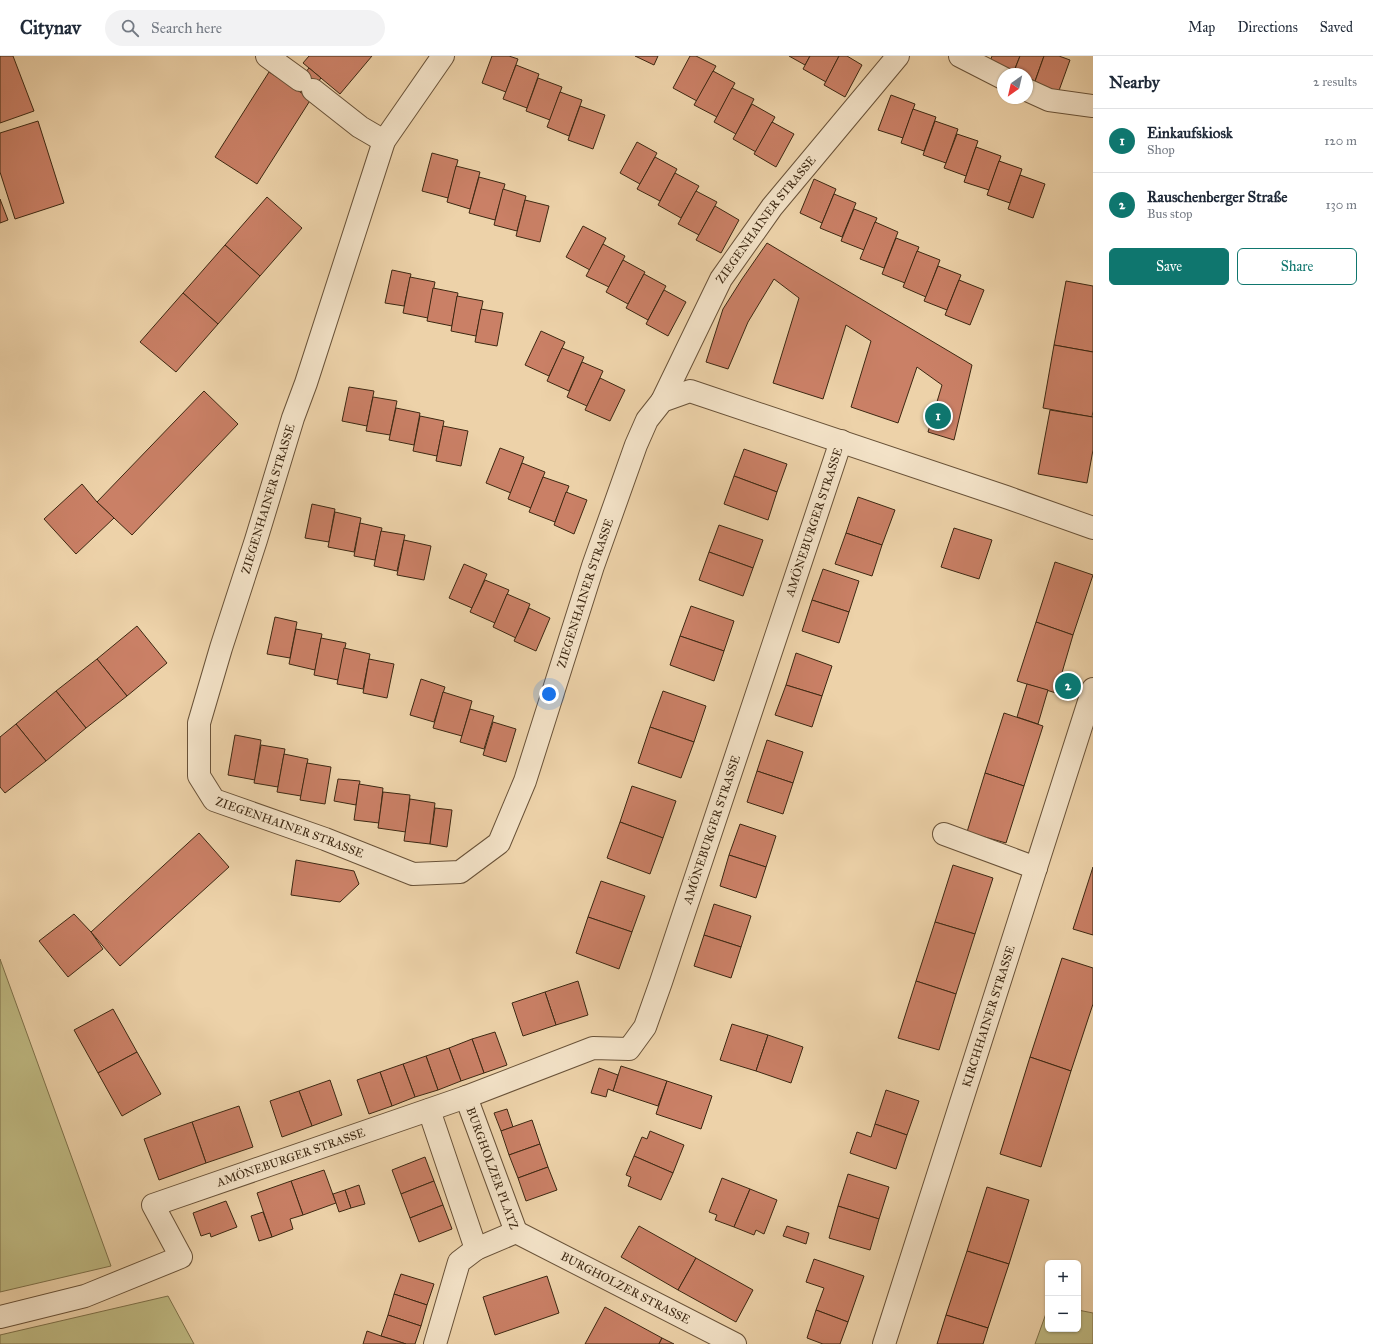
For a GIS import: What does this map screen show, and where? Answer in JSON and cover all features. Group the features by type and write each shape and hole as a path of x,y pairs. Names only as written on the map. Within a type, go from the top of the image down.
{"street":[{"path":"267,56 360,127 384,141"},
{"name":"ZIEGENHAINER STRASSE","path":"443,56 384,141 306,383 293,418 199,723 199,776 214,800 325,839 413,874 460,872 499,843 525,781 594,566 636,445 647,420 662,401 721,279 772,207 898,56"},
{"path":"960,56 997,75"},
{"path":"1033,93 1049,100 1093,106"},
{"path":"662,401 690,391 1006,497 1093,528"},
{"name":"AMÖNEBURGER STRASSE","path":"466,1097 593,1048 629,1049 645,1027 841,442"},
{"name":"KIRCHHAINER STRASSE","path":"884,1344 1093,689"},
{"path":"944,834 1036,868"},
{"name":"BURGHOLZER PLATZ","path":"429,1110 466,1097 516,1232 476,1249 459,1262 435,1344"},
{"path":"429,1110 476,1249"},
{"name":"AMÖNEBURGER STRASSE","path":"0,1317 85,1296 181,1257 153,1205 429,1110"},
{"name":"BURGHOLZER STRASSE","path":"516,1232 735,1344"}],"shaded area":[{"path":"0,959 111,1266 0,1292"},
{"path":"168,1296 194,1344 0,1344 0,1335"},
{"path":"1081,1311 1093,1313 1093,1344 1035,1344 1045,1316 1045,1332 1081,1332"}],"building":[{"path":"0,56 13,56 34,111 0,123"},
{"path":"309,56 372,56 340,94 303,63"},
{"path":"492,56 509,56 518,59 506,92 482,83"},
{"path":"635,56 658,56 654,65"},
{"path":"690,56 696,56 716,66 697,101 673,88"},
{"path":"789,56 810,56 805,65"},
{"path":"810,56 839,56 826,82 803,69"},
{"path":"839,56 847,56 862,65 845,97 824,85"},
{"path":"992,56 1020,56 1015,68 1006,68 990,62"},
{"path":"1020,56 1044,56 1034,84 1033,68 1015,68"},
{"path":"1044,56 1059,56 1070,60 1057,96 1033,87"},
{"path":"516,65 539,74 527,108 503,99"},
{"path":"309,68 321,78 307,97 293,88"},
{"path":"713,71 735,83 717,117 694,105"},
{"path":"269,72 311,99 257,184 215,157"},
{"path":"538,78 562,87 550,120 526,111"},
{"path":"732,88 754,99 736,134 714,122"},
{"path":"560,92 582,100 569,136 547,127"},
{"path":"891,95 915,104 903,138 878,130"},
{"path":"752,104 775,117 756,152 733,139"},
{"path":"580,106 605,115 593,149 568,140"},
{"path":"913,109 936,117 924,151 901,143"},
{"path":"38,121 64,203 15,219 0,172 0,133"},
{"path":"935,121 958,129 946,163 923,155"},
{"path":"772,122 794,134 776,167 754,154"},
{"path":"957,134 978,141 966,176 944,168"},
{"path":"637,142 657,153 640,184 620,173"},
{"path":"976,147 1001,156 989,190 964,182"},
{"path":"432,153 458,160 448,198 422,191"},
{"path":"655,157 677,169 660,201 637,189"},
{"path":"999,161 1022,169 1010,203 987,195"},
{"path":"456,166 480,172 470,209 447,202"},
{"path":"675,173 699,186 681,218 658,205"},
{"path":"1020,175 1045,184 1033,218 1008,209"},
{"path":"479,177 505,184 495,220 469,213"},
{"path":"814,179 836,189 822,223 800,213"},
{"path":"503,189 526,196 517,231 494,225"},
{"path":"696,191 717,202 699,235 678,224"},
{"path":"834,194 856,203 842,237 820,228"},
{"path":"267,197 302,228 260,276 225,245"},
{"path":"0,199 8,220 0,223"},
{"path":"525,200 549,206 540,242 516,236"},
{"path":"715,206 739,220 721,253 696,240"},
{"path":"854,209 877,218 864,250 841,241"},
{"path":"875,222 898,232 884,268 860,259"},
{"path":"583,226 606,238 590,270 566,257"},
{"path":"896,238 919,247 905,283 882,274"},
{"path":"767,243 972,365 954,440 928,432 942,385 917,367 898,423 851,407 871,341 846,325 823,399 773,383 799,298 774,279 748,322 728,369 706,362 723,309"},
{"path":"603,244 625,256 609,287 586,276"},
{"path":"225,245 260,276 218,324 183,293"},
{"path":"917,251 940,260 926,297 903,287"},
{"path":"623,260 645,272 628,304 606,292"},
{"path":"938,266 961,275 947,310 924,301"},
{"path":"392,270 411,274 404,306 385,303"},
{"path":"644,274 666,286 648,320 626,308"},
{"path":"410,277 435,282 428,318 403,313"},
{"path":"959,280 984,290 970,325 945,315"},
{"path":"1066,281 1093,286 1093,352 1054,345"},
{"path":"433,288 458,293 452,326 427,321"},
{"path":"664,290 686,302 668,336 646,324"},
{"path":"183,293 218,324 176,372 140,342"},
{"path":"457,296 483,301 476,336 451,331"},
{"path":"481,309 503,313 497,346 475,342"},
{"path":"541,331 565,342 549,376 525,365"},
{"path":"1054,345 1093,352 1092,417 1043,408"},
{"path":"562,348 584,357 569,391 547,381"},
{"path":"582,362 603,371 587,406 567,397"},
{"path":"600,378 625,390 610,421 585,410"},
{"path":"349,387 374,391 367,426 342,421"},
{"path":"204,391 238,424 132,535 97,502"},
{"path":"373,397 397,401 390,435 366,431"},
{"path":"396,408 420,413 414,445 389,440"},
{"path":"1050,410 1093,417 1093,450 1087,483 1038,474"},
{"path":"420,416 444,421 437,456 413,451"},
{"path":"443,426 468,431 461,466 436,461"},
{"path":"500,448 524,457 511,493 486,483"},
{"path":"744,449 787,464 777,492 734,476"},
{"path":"522,463 545,472 531,508 508,499"},
{"path":"734,476 777,492 768,520 724,504"},
{"path":"543,477 569,486 555,522 529,512"},
{"path":"82,484 97,502 114,518 76,554 44,519"},
{"path":"566,492 587,500 574,534 554,525"},
{"path":"858,497 895,510 882,545 846,533"},
{"path":"312,504 335,509 329,542 305,538"},
{"path":"335,512 361,518 354,552 328,547"},
{"path":"360,523 382,528 375,560 354,556"},
{"path":"719,525 763,540 753,568 709,552"},
{"path":"954,528 992,540 979,579 941,567"},
{"path":"381,531 405,535 397,571 374,566"},
{"path":"846,533 882,545 872,576 835,564"},
{"path":"404,540 431,546 424,580 397,575"},
{"path":"709,552 753,568 743,596 699,580"},
{"path":"1055,562 1093,575 1073,635 1036,622"},
{"path":"464,564 487,574 472,608 449,598"},
{"path":"823,569 859,581 849,612 812,600"},
{"path":"485,580 509,590 495,623 470,612"},
{"path":"507,594 530,604 516,638 493,627"},
{"path":"812,600 849,612 839,643 802,631"},
{"path":"691,606 734,621 724,651 680,636"},
{"path":"529,608 550,618 536,651 514,641"},
{"path":"275,617 297,622 290,658 267,654"},
{"path":"1036,622 1073,635 1056,693 1017,681"},
{"path":"137,626 167,663 127,696 97,659"},
{"path":"296,629 322,634 315,670 289,664"},
{"path":"680,636 724,651 714,681 670,665"},
{"path":"321,638 346,643 338,680 314,675"},
{"path":"344,648 370,654 363,689 337,684"},
{"path":"796,653 832,666 822,696 786,685"},
{"path":"97,659 127,696 86,728 56,691"},
{"path":"369,659 394,664 387,698 363,693"},
{"path":"421,679 445,687 434,722 410,715"},
{"path":"1027,684 1048,690 1038,724 1017,717"},
{"path":"786,685 822,696 812,727 775,715"},
{"path":"56,691 86,728 46,761 16,724"},
{"path":"663,691 706,706 694,742 650,727"},
{"path":"443,692 472,701 462,736 433,728"},
{"path":"470,709 494,716 484,749 460,742"},
{"path":"1004,713 1043,726 1024,786 985,773"},
{"path":"493,722 516,729 506,762 483,755"},
{"path":"16,724 46,761 5,793 0,787 0,737"},
{"path":"650,727 694,742 681,778 638,763"},
{"path":"235,735 261,740 255,780 228,775"},
{"path":"767,740 803,752 793,783 757,771"},
{"path":"261,745 285,749 278,787 254,783"},
{"path":"284,754 308,759 301,796 277,792"},
{"path":"307,763 331,767 325,804 300,800"},
{"path":"757,771 793,783 783,814 747,802"},
{"path":"985,773 1024,786 1006,843 967,832"},
{"path":"338,779 360,781 356,805 334,801"},
{"path":"359,784 383,788 379,823 354,820"},
{"path":"632,786 676,801 663,838 620,822"},
{"path":"383,792 410,795 406,832 378,828"},
{"path":"410,799 435,803 430,844 404,841"},
{"path":"435,808 452,810 447,847 430,844"},
{"path":"620,822 663,838 650,874 607,858"},
{"path":"740,824 776,836 766,867 729,855"},
{"path":"199,833 229,867 120,966 91,932"},
{"path":"729,855 766,867 756,898 720,886"},
{"path":"296,860 354,871 359,884 340,902 291,895"},
{"path":"953,865 993,878 975,934 935,922"},
{"path":"1093,867 1093,935 1073,929"},
{"path":"601,881 645,896 632,932 588,917"},
{"path":"714,904 751,916 741,947 704,935"},
{"path":"74,914 91,932 103,949 68,977 39,941"},
{"path":"588,917 632,932 619,969 576,953"},
{"path":"935,922 975,934 956,994 916,981"},
{"path":"704,935 741,947 731,978 694,966"},
{"path":"1062,958 1093,968 1093,1004 1071,1071 1030,1057"},
{"path":"578,981 588,1015 556,1025 545,992"},
{"path":"916,981 956,994 939,1050 898,1038"},
{"path":"545,992 556,1025 523,1036 512,1003"},
{"path":"113,1009 137,1052 98,1073 74,1030"},
{"path":"732,1024 768,1035 756,1071 720,1060"},
{"path":"495,1032 507,1065 484,1073 472,1039"},
{"path":"768,1035 803,1047 791,1083 756,1071"},
{"path":"472,1039 484,1073 461,1081 449,1048"},
{"path":"449,1048 461,1081 438,1090 426,1056"},
{"path":"137,1052 161,1094 122,1116 98,1073"},
{"path":"426,1056 438,1090 415,1097 403,1064"},
{"path":"1030,1057 1071,1071 1041,1167 1000,1154"},
{"path":"403,1064 415,1097 392,1106 380,1072"},
{"path":"621,1066 667,1081 658,1106 613,1091"},
{"path":"599,1068 618,1075 613,1091 608,1089 606,1097 591,1093"},
{"path":"380,1072 392,1106 369,1114 357,1080"},
{"path":"330,1080 342,1115 312,1126 299,1091"},
{"path":"667,1081 712,1096 701,1129 656,1114"},
{"path":"886,1090 919,1101 907,1135 875,1124"},
{"path":"299,1091 312,1126 282,1137 270,1101"},
{"path":"239,1106 253,1147 206,1163 192,1122"},
{"path":"507,1109 513,1127 501,1131 494,1113"},
{"path":"532,1120 540,1144 509,1155 501,1131"},
{"path":"192,1122 206,1163 159,1180 144,1139"},
{"path":"875,1124 907,1135 896,1169 850,1153 857,1132 871,1137"},
{"path":"650,1131 684,1145 673,1173 634,1156 642,1137 647,1139"},
{"path":"540,1144 548,1167 518,1178 509,1155"},
{"path":"634,1156 673,1173 661,1200 628,1186 631,1177 626,1175"},
{"path":"425,1157 434,1181 401,1194 392,1170"},
{"path":"548,1167 557,1190 526,1201 518,1178"},
{"path":"324,1170 336,1203 303,1215 291,1181"},
{"path":"848,1174 889,1187 879,1219 838,1206"},
{"path":"722,1178 750,1189 734,1227 715,1220 717,1215 709,1212"},
{"path":"291,1181 303,1215 290,1219 293,1229 272,1237 257,1193"},
{"path":"434,1181 443,1205 410,1218 401,1194"},
{"path":"359,1185 365,1204 351,1208 345,1190"},
{"path":"987,1187 1029,1200 1009,1264 967,1251"},
{"path":"750,1189 777,1200 764,1234 756,1230 754,1235 734,1227"},
{"path":"345,1190 351,1208 339,1212 333,1194"},
{"path":"226,1201 237,1227 211,1237 210,1233 201,1236 193,1213"},
{"path":"443,1205 452,1229 419,1242 410,1218"},
{"path":"838,1206 879,1219 870,1250 829,1238"},
{"path":"263,1212 272,1237 259,1241 251,1216"},
{"path":"639,1226 696,1258 678,1290 621,1257"},
{"path":"787,1226 809,1233 806,1244 783,1236"},
{"path":"967,1251 1009,1264 988,1328 946,1315"},
{"path":"696,1258 753,1290 736,1322 678,1290"},
{"path":"814,1259 864,1276 848,1322 816,1310 824,1288 806,1282"},
{"path":"401,1274 434,1284 427,1305 394,1294"},
{"path":"547,1276 559,1313 495,1335 483,1297"},
{"path":"394,1294 427,1305 421,1326 388,1315"},
{"path":"605,1307 662,1338 659,1344 585,1344"},
{"path":"816,1310 848,1322 840,1344 823,1344 807,1338"},
{"path":"388,1315 421,1326 415,1344 406,1344 381,1336"},
{"path":"946,1315 988,1328 983,1344 937,1344"},
{"path":"367,1331 381,1336 406,1344 363,1344"},
{"path":"662,1338 674,1344 659,1344"}],"place":[{"name":"Einkaufskiosk","path":"938,416"},
{"name":"Rauschenberger Straße","path":"1068,686"}]}
